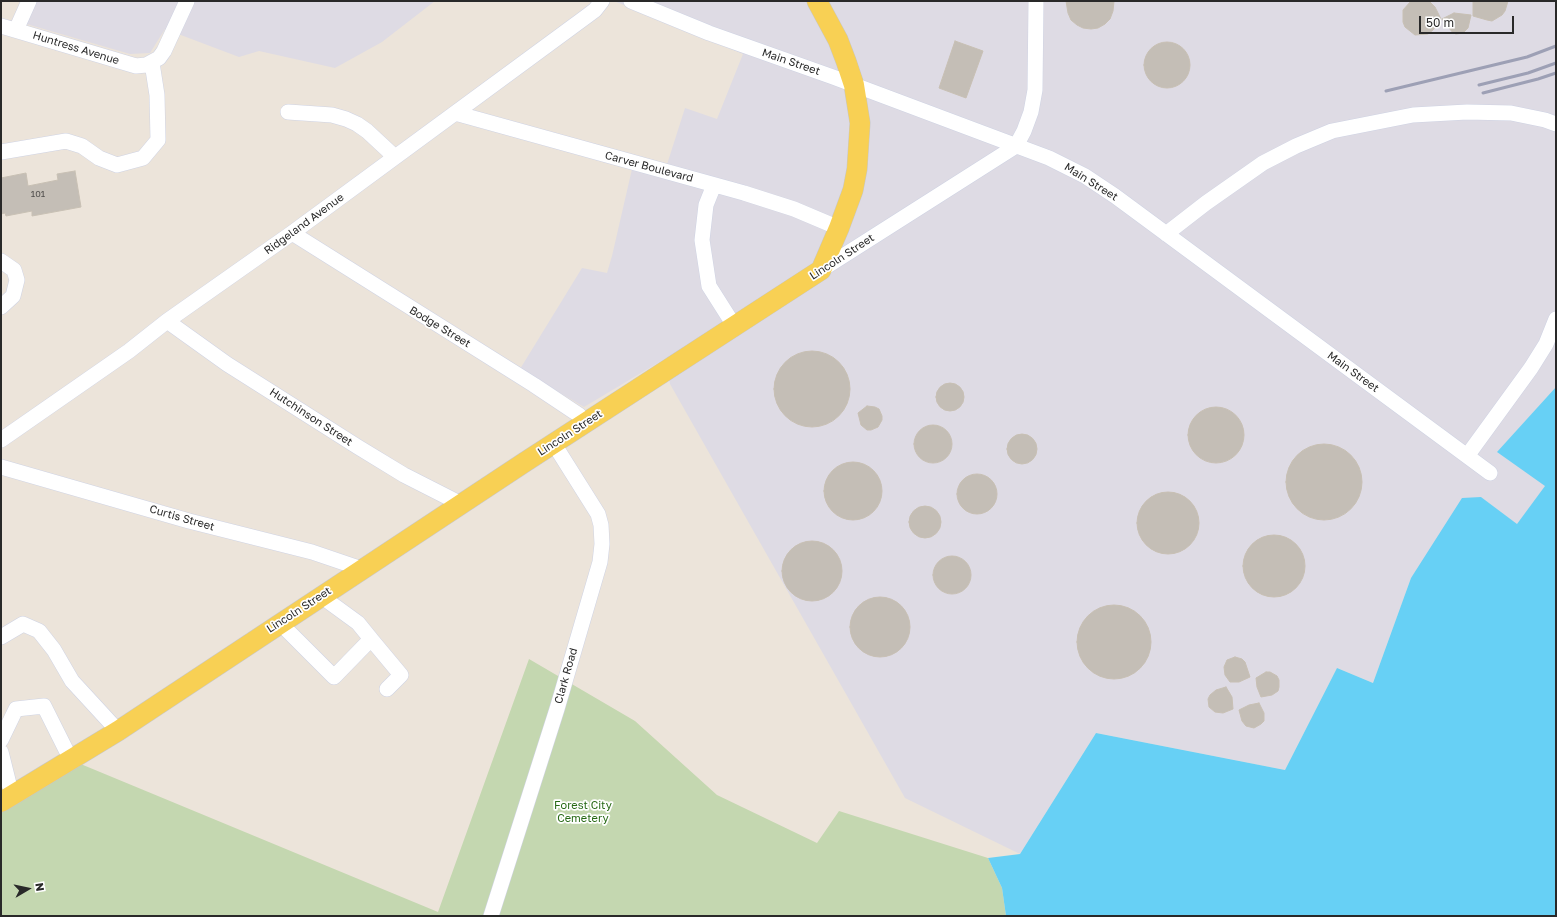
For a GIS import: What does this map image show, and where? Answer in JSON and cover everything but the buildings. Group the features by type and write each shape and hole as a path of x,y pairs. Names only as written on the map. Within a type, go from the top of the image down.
{"main road":[{"path":"816,1 838,40 854,85 860,123 857,169 853,190 821,270"},
{"name":"Lincoln Street","path":"6,799 118,731 461,504 821,270"}],"street":[{"path":"16,30 29,1"},
{"path":"1,152 66,141 82,146 99,158 117,165 143,158 158,140 157,95 152,63 159,58 164,51 187,1"},
{"name":"Ridgeland Avenue","path":"1,440 129,351 167,321 292,233 591,13 602,1"},
{"name":"Main Street","path":"631,1 716,35 1049,158 1085,176 1490,473"},
{"path":"1016,146 1028,118 1035,90 1036,1"},
{"name":"Huntress Avenue","path":"1,26 136,66 152,63"},
{"path":"288,112 332,115 346,119 367,131 395,157"},
{"path":"1166,234 1206,202 1263,163 1296,146 1332,131 1413,115 1467,112 1511,113 1545,120 1556,124"},
{"name":"Carver Boulevard","path":"455,113 714,185 794,209 839,228"},
{"name":"Lincoln Street","path":"821,270 1016,146"},
{"path":"714,185 706,205 702,240 709,286 734,327"},
{"name":"Bodge Street","path":"292,233 534,384 579,415 585,424"},
{"path":"1,261 14,270 17,280 14,296 1,306"},
{"path":"1467,456 1531,368 1546,344 1556,319"},
{"name":"Hutchinson Street","path":"167,321 227,364 352,443 404,475 461,504"},
{"name":"Clark Road","path":"491,916 559,702 600,562 602,544 601,525 598,514 554,444"},
{"name":"Curtis Street","path":"1,467 189,521 312,552 362,569"},
{"path":"321,596 358,623 401,675 387,689"},
{"path":"280,623 334,677 371,639"},
{"path":"1,638 23,624 39,632 54,650 72,681 118,731"},
{"path":"1,740 16,709 44,706 71,760"},
{"path":"1,752 6,799"}],"shaded area":[{"path":"24,1 435,1 382,42 335,68 259,51 239,57 165,29 150,53 130,54 16,21"},
{"path":"614,1 1556,1 1556,387 1498,452 1546,486 1517,525 1481,497 1411,578 1373,683 1337,668 1285,770 1096,733 1020,854 905,798 670,384 666,358 584,407 520,369 582,268 607,273 632,169 663,177 685,108 717,119 743,54"}],"green space":[{"name":"Forest City Cemetery","path":"529,659 635,721 717,795 817,843 839,811 988,858 1002,888 1006,916 1,916 1,802 71,760 438,912"}],"water":[{"path":"1556,387 1556,916 1006,916 1002,888 988,858 1020,854 1096,733 1285,770 1337,668 1373,683 1411,578 1462,498 1481,497 1517,524 1545,486 1497,452"}],"railway":[{"path":"1386,91 1527,57 1556,46"},
{"path":"1479,85 1528,73 1556,63"},
{"path":"1483,93 1556,73"}]}
